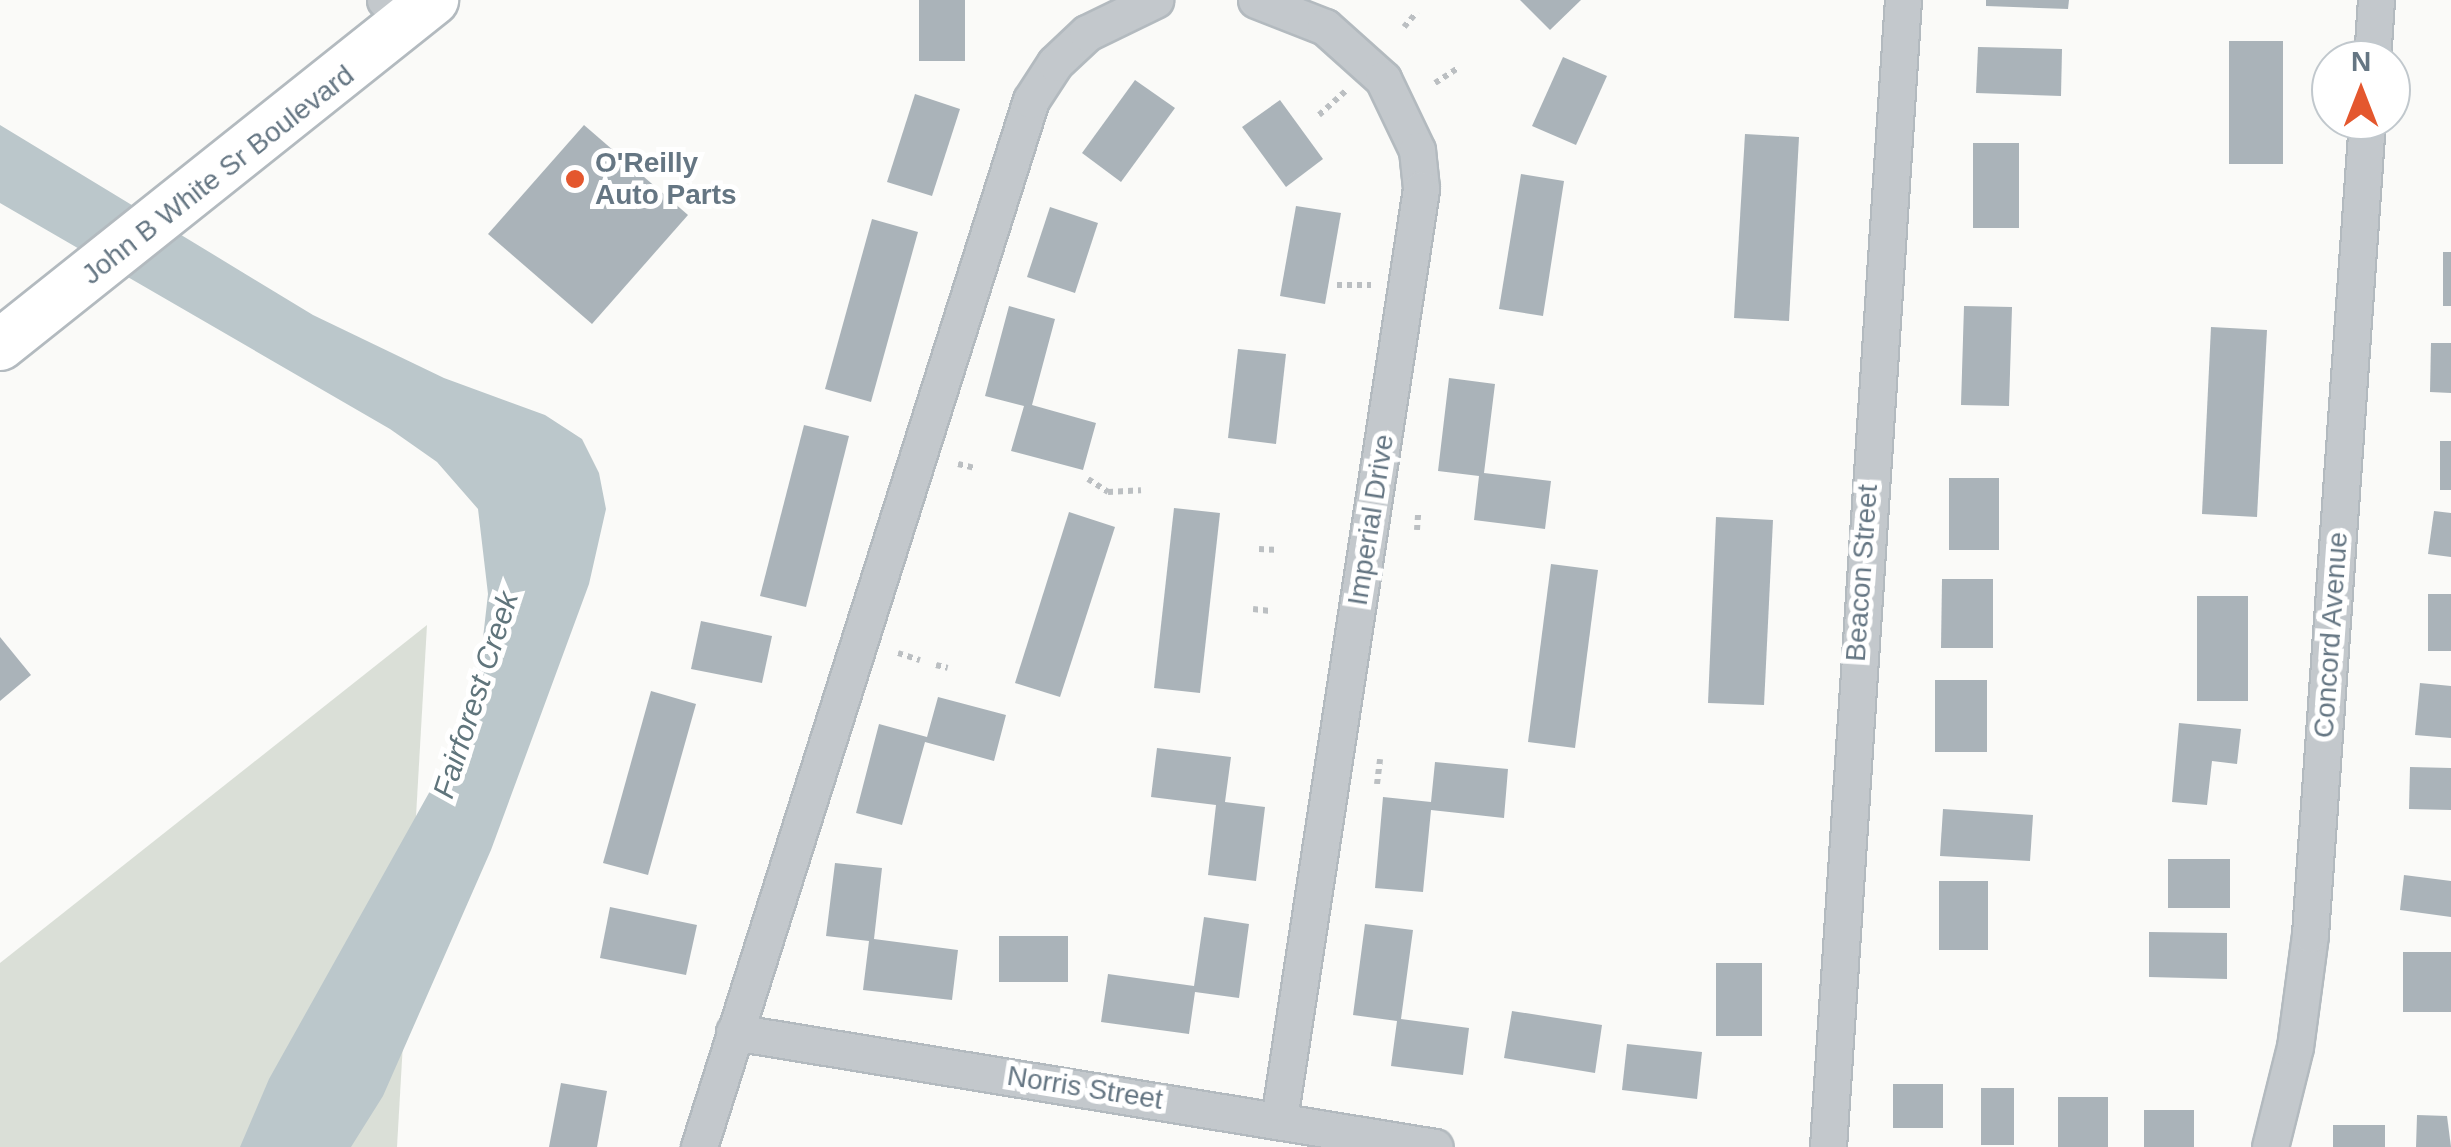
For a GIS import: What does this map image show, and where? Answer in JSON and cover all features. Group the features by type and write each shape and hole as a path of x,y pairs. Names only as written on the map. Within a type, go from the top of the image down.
{"main road":[{"name":"John B White Sr Boulevard","path":"0,345 226,168 411,5"}],"street":[{"path":"699,1147 1030,100 1055,63 1087,33 1155,0"},
{"name":"Imperial Drive","path":"1256,0 1325,26 1383,79 1416,150 1421,189 1279,1119"},
{"name":"Beacon Street","path":"1828,1147 1903,0"},
{"path":"2373,40 2376,0"},
{"name":"Concord Avenue","path":"2270,1147 2295,1047 2310,934 2367,140"},
{"name":"Norris Street","path":"734,1032 1434,1147"}],"path":[{"path":"1404,26 1416,12"},
{"path":"1435,83 1458,68"},
{"path":"1319,115 1352,86"},
{"path":"1337,284 1377,284"},
{"path":"958,464 976,468"},
{"path":"1088,479 1108,492 1140,490"},
{"path":"1416,530 1418,514"},
{"path":"1259,548 1278,550"},
{"path":"1252,609 1270,611"},
{"path":"898,653 920,660"},
{"path":"936,665 948,668"},
{"path":"1377,784 1380,759"}],"shaded area":[{"path":"427,625 397,1147 0,1147 0,963"}],"water":[{"name":"Fairforest Creek","path":"0,125 313,315 444,378 545,415 582,439 599,473 606,509 589,584 491,850 383,1096 351,1147 240,1147 269,1079 444,766 478,682 488,594 478,509 437,462 390,429 0,203"}],"building":[{"path":"919,0 965,0 965,61 919,61"},
{"path":"1520,0 1581,0 1550,30"},
{"path":"1986,0 2069,0 2068,9 1986,6"},
{"path":"2229,41 2283,41 2283,164 2229,164"},
{"path":"1978,47 2062,49 2061,96 1976,93"},
{"path":"1563,57 1607,76 1576,145 1532,126"},
{"path":"1135,80 1175,108 1121,182 1082,153"},
{"path":"915,94 960,109 932,196 887,182"},
{"path":"1280,100 1323,159 1286,187 1242,127"},
{"path":"584,125 688,215 592,324 488,234"},
{"path":"1745,134 1799,137 1789,321 1734,318"},
{"path":"1973,143 2019,143 2019,228 1973,228"},
{"path":"1521,174 1564,181 1543,316 1499,309"},
{"path":"1296,206 1341,213 1325,304 1280,296"},
{"path":"1050,207 1098,223 1075,293 1027,277"},
{"path":"872,219 918,232 871,402 825,389"},
{"path":"2443,252 2451,252 2451,306 2443,306"},
{"path":"1009,306 1055,319 1032,405 1096,423 1083,470 1011,451 1024,406 985,396"},
{"path":"1964,306 2012,307 2009,406 1961,405"},
{"path":"2211,327 2267,330 2257,517 2202,514"},
{"path":"2431,343 2451,343 2451,393 2430,392"},
{"path":"1238,349 1286,354 1276,444 1228,438"},
{"path":"1449,378 1495,384 1484,473 1551,481 1545,529 1474,520 1479,476 1438,471"},
{"path":"804,425 849,436 806,607 760,596"},
{"path":"2440,441 2451,441 2451,490 2440,490"},
{"path":"1949,478 1999,478 1999,550 1949,550"},
{"path":"1174,508 1220,513 1200,693 1154,688"},
{"path":"2434,511 2451,513 2451,557 2428,554"},
{"path":"1069,512 1115,527 1060,697 1015,683"},
{"path":"1716,517 1773,520 1764,705 1708,703"},
{"path":"1551,564 1598,570 1575,748 1528,742"},
{"path":"1942,579 1993,579 1993,648 1941,648"},
{"path":"2428,594 2451,594 2451,651 2428,651"},
{"path":"2197,596 2248,596 2248,701 2197,701"},
{"path":"701,621 772,636 762,683 691,669"},
{"path":"0,637 31,675 0,701"},
{"path":"1935,680 1987,680 1987,752 1935,752"},
{"path":"2420,683 2451,686 2451,738 2415,735"},
{"path":"651,691 696,704 648,875 603,863"},
{"path":"938,697 1006,715 994,761 925,742 902,825 856,813 879,724 927,737"},
{"path":"2179,723 2241,729 2237,764 2212,761 2207,805 2172,802"},
{"path":"1157,748 1231,757 1225,802 1265,807 1256,881 1208,875 1216,805 1151,797"},
{"path":"1435,762 1508,769 1504,818 1431,810 1423,892 1375,888 1383,797 1431,802"},
{"path":"2410,767 2451,768 2451,810 2409,809"},
{"path":"1943,809 2033,815 2030,861 1940,856"},
{"path":"2168,859 2230,859 2230,908 2168,908"},
{"path":"835,863 882,868 874,939 958,950 952,1000 863,990 869,941 826,936"},
{"path":"2404,875 2451,881 2451,917 2400,910"},
{"path":"1939,881 1988,881 1988,950 1939,950"},
{"path":"610,907 697,925 686,975 600,958"},
{"path":"1204,917 1249,924 1239,998 1195,992 1189,1034 1101,1022 1108,974 1194,986"},
{"path":"1365,924 1413,930 1401,1019 1469,1028 1463,1075 1391,1066 1397,1021 1353,1015"},
{"path":"2149,932 2227,933 2227,979 2149,977"},
{"path":"999,936 1068,936 1068,982 999,982"},
{"path":"2403,952 2451,952 2451,1012 2403,1012"},
{"path":"1716,963 1762,963 1762,1036 1716,1036"},
{"path":"1512,1011 1602,1025 1595,1073 1504,1058"},
{"path":"1627,1044 1702,1052 1697,1099 1622,1090"},
{"path":"561,1083 607,1091 597,1147 549,1147"},
{"path":"1893,1084 1943,1084 1943,1128 1893,1128"},
{"path":"1981,1088 2014,1088 2014,1145 1981,1145"},
{"path":"2058,1097 2108,1097 2108,1147 2058,1147"},
{"path":"2144,1110 2194,1110 2194,1147 2144,1147"},
{"path":"2417,1115 2447,1116 2451,1147 2416,1147"},
{"path":"2333,1125 2385,1125 2385,1147 2333,1147"}],"place":[{"name":"O'Reilly Auto Parts","path":"575,179"}]}
